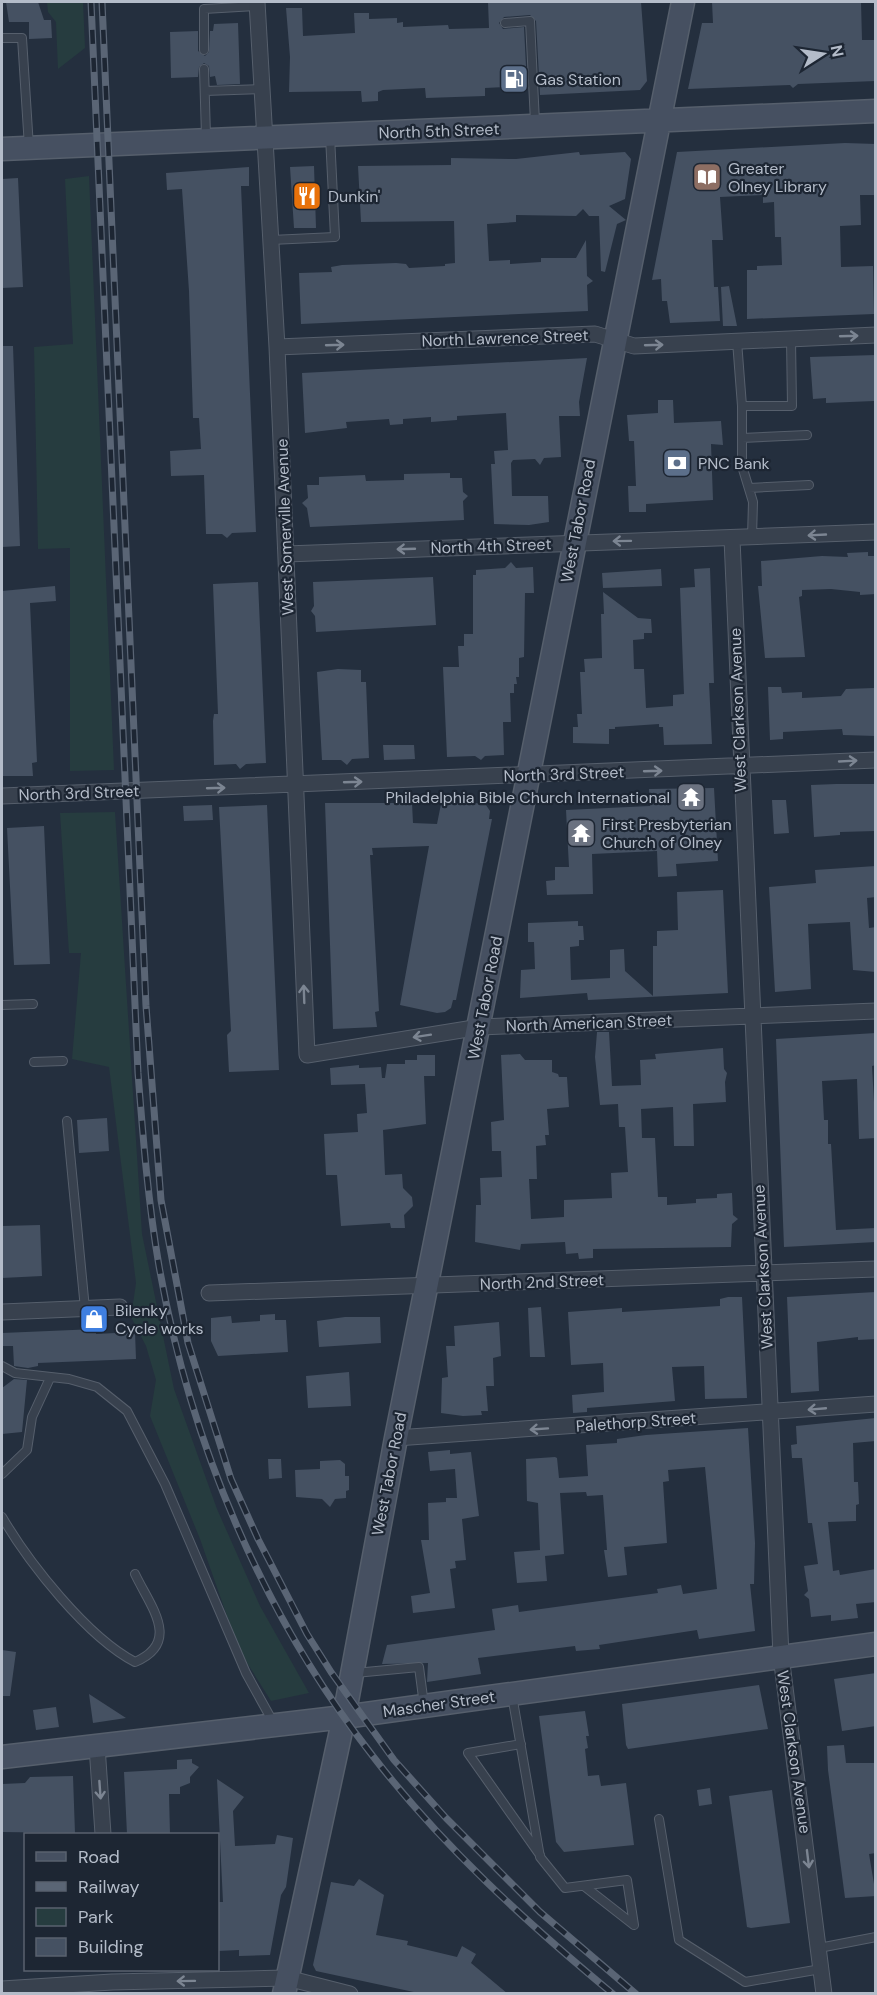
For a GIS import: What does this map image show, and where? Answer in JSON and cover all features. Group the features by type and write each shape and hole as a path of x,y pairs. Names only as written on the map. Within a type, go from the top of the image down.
{"street":[{"name":"West Tabor Road","path":"285,1986 344,1717 396,1438 480,1027 613,339 683,2"},
{"name":"West Somerville Avenue","path":"257,4 277,347 306,1053"},
{"name":"North 5th Street","path":"2,149 876,111"},
{"name":"North Lawrence Street","path":"277,347 595,334 634,346 876,335"},
{"name":"North 4th Street","path":"286,554 876,532"},
{"name":"West Clarkson Avenue","path":"732,539 740,767 781,1656 824,1994"},
{"name":"North 3rd Street","path":"2,796 876,760"},
{"name":"North American Street","path":"306,1053 307,1055 480,1027 876,1011"},
{"name":"North 2nd Street","path":"209,1293 427,1287 876,1269"},
{"path":"2,1312 120,1307"},
{"name":"Palethorp Street","path":"396,1438 876,1404"},
{"name":"Mascher Street","path":"2,1757 276,1726 876,1644"},
{"path":"97,1746 103,1833"},
{"path":"2,1989 112,1976 285,1986 350,1994"}],"lane":[{"path":"204,50 202,22 204,9 257,4"},
{"path":"505,22 530,21 535,127"},
{"path":"2,38 22,38 29,148"},
{"path":"204,69 207,141"},
{"path":"205,91 261,89"},
{"path":"271,240 334,237 330,135"},
{"path":"742,406 792,406 791,339"},
{"path":"737,341 742,406 742,466 753,502 752,538"},
{"path":"742,438 807,435"},
{"path":"749,488 809,485"},
{"path":"2,1005 33,1004"},
{"path":"34,1062 63,1061"},
{"path":"67,1121 85,1308"},
{"path":"2,1366 15,1373 69,1379 97,1387 127,1411 165,1484 246,1673 276,1726"},
{"path":"2,1474 27,1450 32,1418 50,1378"},
{"path":"2,1517 21,1549 81,1618 119,1654 135,1662 149,1656 159,1644 162,1630 135,1574"},
{"path":"352,1674 418,1667 424,1706"},
{"path":"512,1694 540,1857"},
{"path":"521,1744 468,1753 540,1857 565,1888 627,1880 634,1925 584,1886"},
{"path":"659,1819 679,1940 745,1982 821,1969"},
{"path":"819,1948 876,1937"}],"green space":[{"path":"47,2 83,2 85,48 58,69 56,22 48,12"},
{"path":"89,176 114,770 70,771 70,548 38,549 34,347 73,344 65,179"},
{"path":"115,812 142,1234 174,1389 217,1509 260,1606 309,1693 271,1701 239,1650 200,1539 150,1416 156,1380 146,1346 131,1317 136,1283 109,1067 72,1059 81,953 69,953 60,813"}],"building":[{"path":"6,2 38,2 44,20 51,20 52,38 29,39 29,22 9,22"},
{"path":"488,2 641,2 647,81 640,90 540,95 536,21 530,15 504,17 499,23 503,29 524,27 527,86 485,88 485,96 426,98 425,88 383,90 378,92 378,101 362,102 361,91 289,92 290,57 286,8 302,8 303,36 355,33 354,13 369,13 369,19 397,18 397,23 403,22 403,27 448,25 449,29 489,28"},
{"path":"712,2 861,2 862,40 876,40 876,81 798,84 793,88 790,85 688,89 702,23 713,23"},
{"path":"238,23 240,84 217,85 215,76 210,77 209,66 204,63 199,67 198,77 171,78 170,32 198,31 198,51 205,56 209,52 210,31 213,31 214,24"},
{"path":"845,143 876,144 876,195 860,195 861,225 840,226 841,267 873,266 874,314 747,319 747,270 757,270 757,266 782,265 781,237 775,237 774,202 763,203 763,195 720,197 723,240 712,240 714,287 718,287 720,321 670,323 667,301 662,301 661,279 652,280 677,152"},
{"path":"579,152 580,155 625,152 631,159 625,199 609,206 626,220 617,224 605,272 601,271 599,216 589,216 583,209 576,216 516,215 516,222 487,224 489,261 510,260 510,264 541,262 541,258 576,258 586,240 587,276 593,281 587,285 588,311 301,324 299,273 332,272 331,267 342,265 396,263 406,264 409,268 445,266 445,264 455,263 454,221 361,222 358,166 451,165 451,158 516,159"},
{"path":"314,166 316,228 294,228 290,167"},
{"path":"249,167 249,186 241,186 256,532 232,533 227,538 222,534 206,534 204,475 171,476 170,451 201,449 199,418 193,418 189,291 182,189 167,190 166,173"},
{"path":"18,178 23,287 2,288 2,179"},
{"path":"729,286 737,326 723,326 721,287"},
{"path":"2,346 13,346 20,546 2,547"},
{"path":"876,355 874,401 826,403 826,398 813,399 810,357"},
{"path":"587,358 579,402 580,416 559,416 561,457 544,458 540,465 535,459 513,460 511,463 512,496 548,496 549,522 529,525 494,524 491,464 495,464 494,451 508,450 506,413 457,416 457,420 431,422 431,417 403,419 403,424 390,425 389,419 346,422 347,428 305,433 302,373"},
{"path":"658,400 673,400 674,423 721,421 723,445 711,444 713,500 646,504 646,512 629,512 628,486 636,486 634,441 629,441 627,415 658,413"},
{"path":"450,473 450,478 462,478 463,492 468,496 463,501 464,520 310,527 307,508 302,503 308,498 307,485 319,485 319,477 365,475 366,481 404,480 404,474"},
{"path":"868,552 868,556 876,556 876,594 860,595 860,592 831,589 802,590 802,596 799,597 805,657 765,658 758,586 762,586 761,561 822,556 848,557 847,553"},
{"path":"511,562 516,568 533,567 534,593 525,593 524,657 519,658 519,677 516,677 517,684 514,684 514,693 510,693 511,722 503,722 504,755 485,756 481,760 475,756 447,757 443,667 459,667 458,646 464,646 464,634 473,634 473,575 476,575 476,570 505,568"},
{"path":"710,568 714,683 709,683 712,744 664,745 663,727 659,727 659,724 609,729 609,744 573,743 573,727 578,727 577,714 582,714 580,672 585,672 584,659 602,658 603,592 638,618 651,619 652,633 644,633 644,639 633,640 634,669 644,669 646,708 673,706 673,695 684,694 680,588 695,587 694,569"},
{"path":"661,569 662,586 603,588 602,573"},
{"path":"433,577 436,625 316,632 315,616 311,611 314,606 313,582"},
{"path":"258,582 266,763 246,764 240,769 236,764 214,765 213,721 214,714 218,714 213,584"},
{"path":"55,586 56,601 30,603 37,762 32,763 33,776 2,776 2,591"},
{"path":"338,669 361,670 361,682 366,682 369,758 352,759 347,765 341,760 322,760 317,672"},
{"path":"768,687 781,687 782,693 802,692 802,698 841,696 846,689 874,688 876,736 843,735 842,729 783,732 783,739 770,740"},
{"path":"383,745 414,745 415,759 384,760"},
{"path":"876,784 876,831 840,832 840,835 814,837 811,785"},
{"path":"714,788 718,861 676,864 677,876 658,877 657,851 592,854 593,894 547,895 546,881 555,880 555,867 569,867 566,810 650,806 649,789"},
{"path":"445,797 486,805 490,811 489,819 492,819 456,1000 453,1000 451,1008 437,1013 400,1005 429,846 372,848 373,855 370,855 379,1011 375,1012 377,1027 333,1029 325,803 412,803 413,823 437,824 442,799"},
{"path":"772,800 786,800 789,833 774,834"},
{"path":"212,805 213,820 184,821 183,806"},
{"path":"267,805 279,1070 229,1072 227,1035 231,1031 219,807"},
{"path":"44,826 50,964 14,965 7,828"},
{"path":"876,866 876,897 867,898 869,928 876,927 876,972 853,970 850,922 808,924 811,989 775,992 769,887 816,883 815,870"},
{"path":"723,890 728,993 588,1000 587,993 520,998 521,970 535,969 534,942 528,942 528,923 578,921 578,926 583,926 584,940 579,940 579,946 570,947 571,980 610,978 610,950 624,949 625,971 653,996 653,946 657,946 657,931 678,930 677,892"},
{"path":"597,1032 609,1032 612,1086 641,1085 640,1060 656,1059 655,1054 723,1048 724,1069 727,1073 726,1102 693,1104 694,1146 674,1146 673,1107 641,1109 642,1138 655,1138 658,1197 667,1197 667,1205 696,1203 696,1199 717,1198 717,1194 732,1193 733,1215 738,1219 732,1224 731,1247 593,1249 593,1258 579,1259 578,1253 566,1254 565,1242 521,1244 520,1250 475,1242 476,1205 481,1205 480,1178 502,1177 501,1151 492,1151 491,1122 504,1120 501,1055 520,1054 525,1060 552,1060 552,1072 558,1074 559,1077 567,1077 569,1107 547,1109 549,1135 545,1135 546,1145 536,1146 537,1179 529,1179 531,1219 564,1217 564,1200 612,1198 611,1173 628,1172 625,1127 619,1127 618,1104 600,1105 595,1057"},
{"path":"876,1033 876,1065 872,1066 876,1138 859,1139 857,1079 822,1081 824,1120 828,1120 828,1144 831,1144 836,1230 876,1228 876,1242 784,1247 776,1039"},
{"path":"417,1055 435,1055 435,1076 424,1076 426,1124 383,1130 385,1175 402,1174 403,1188 412,1197 413,1206 404,1215 405,1228 391,1228 390,1223 341,1226 337,1175 326,1175 324,1134 358,1132 357,1114 367,1113 365,1084 331,1085 330,1068 359,1065 359,1068 381,1067 382,1078 385,1078 387,1064 405,1064 405,1060 417,1060"},
{"path":"107,1118 109,1151 79,1153 77,1120"},
{"path":"40,1225 42,1276 2,1278 2,1226"},
{"path":"876,1292 876,1339 858,1340 858,1337 817,1342 819,1391 791,1393 787,1297"},
{"path":"742,1297 747,1398 705,1399 704,1366 672,1367 675,1401 587,1408 587,1412 573,1413 572,1395 604,1392 603,1363 571,1365 568,1312 622,1308 622,1312 720,1306 720,1299"},
{"path":"541,1307 545,1357 530,1357 528,1308"},
{"path":"275,1314 275,1320 286,1320 288,1352 218,1356 211,1341 211,1318 231,1316 232,1323 260,1321 260,1315"},
{"path":"345,1317 380,1317 381,1343 319,1347 317,1321"},
{"path":"499,1322 501,1356 493,1358 494,1386 486,1386 488,1411 481,1411 482,1415 463,1416 441,1413 442,1378 448,1377 446,1346 455,1346 454,1326"},
{"path":"96,1329 96,1334 135,1332 136,1359 38,1363 38,1366 28,1368 14,1366 13,1346 2,1346 2,1333"},
{"path":"349,1372 351,1406 308,1408 306,1376"},
{"path":"14,1379 27,1380 22,1432 2,1434 2,1388"},
{"path":"876,1418 876,1441 853,1443 854,1482 858,1482 859,1504 856,1505 856,1521 828,1522 833,1571 839,1570 840,1575 876,1569 876,1602 856,1604 858,1618 831,1621 831,1615 811,1617 809,1599 804,1595 808,1591 804,1566 818,1564 812,1523 808,1523 802,1458 792,1458 791,1445 797,1444 796,1426"},
{"path":"748,1428 755,1543 754,1584 750,1584 755,1631 699,1639 697,1630 599,1645 600,1649 576,1651 575,1646 478,1658 481,1674 427,1682 428,1663 382,1664 387,1645 495,1630 492,1609 518,1605 519,1612 658,1593 657,1589 681,1585 683,1594 717,1589 705,1467 668,1470 669,1481 663,1482 667,1543 624,1547 627,1575 608,1577 604,1550 607,1550 603,1495 587,1496 586,1492 560,1493 564,1554 545,1556 547,1581 517,1583 514,1552 540,1550 538,1503 527,1501 526,1459 557,1458 559,1478 588,1476 586,1445 617,1443 617,1439 646,1435"},
{"path":"450,1450 450,1454 471,1452 479,1516 462,1519 466,1560 455,1561 456,1568 450,1569 455,1608 413,1613 411,1596 430,1593 421,1540 429,1540 428,1503 446,1502 446,1498 457,1498 455,1469 430,1471 428,1452"},
{"path":"268,1459 281,1459 282,1478 269,1479"},
{"path":"340,1460 345,1464 345,1476 349,1476 349,1490 346,1491 346,1498 335,1499 330,1507 322,1499 296,1497 295,1470 320,1469 320,1461"},
{"path":"2,1650 16,1652 10,1696 2,1696"},
{"path":"876,1673 876,1726 842,1731 834,1679"},
{"path":"759,1685 768,1729 628,1749 626,1745 622,1704"},
{"path":"89,1694 126,1718 93,1723"},
{"path":"56,1707 59,1727 36,1730 33,1710"},
{"path":"585,1711 589,1736 586,1736 588,1748 585,1749 588,1776 599,1775 601,1786 626,1783 634,1845 564,1852 556,1842 539,1716"},
{"path":"844,1745 846,1763 876,1763 876,1853 869,1854 876,1896 845,1898 828,1770 827,1746"},
{"path":"192,1759 192,1763 199,1767 190,1777 190,1783 180,1787 180,1794 169,1794 170,1833 127,1833 124,1772 177,1769 177,1760"},
{"path":"73,1776 75,1833 2,1832 2,1784 25,1783 30,1777"},
{"path":"217,1779 244,1797 233,1811 235,1846 275,1844 277,1835 293,1838 286,1887 281,1895 270,1955 239,1956 239,1950 219,1951 219,1902 223,1902"},
{"path":"710,1788 712,1804 699,1806 697,1790"},
{"path":"772,1790 790,1923 751,1928 747,1927 729,1796"},
{"path":"359,1879 384,1895 376,1935 408,1941 407,1945 457,1957 462,1946 476,1954 471,1963 508,1994 423,1994 316,1971 313,1965 331,1882 354,1886"}],"railway":[{"path":"91,2 138,1073 144,1145 159,1266 190,1397 211,1461 264,1585 297,1644 333,1701 399,1788 456,1851 548,1939 613,1994"},
{"path":"102,2 146,1006 161,1200 188,1343 231,1479 258,1539 307,1634 331,1672 394,1760 446,1818 540,1912 636,1994"}],"place":[{"name":"Gas Station","path":"514,79"},
{"name":"Greater Olney Library","path":"707,177"},
{"name":"Dunkin'","path":"307,196"},
{"name":"PNC Bank","path":"677,463"},
{"name":"Philadelphia Bible Church International","path":"691,797"},
{"name":"First Presbyterian Church of Olney","path":"581,833"},
{"name":"Bilenky Cycle works","path":"94,1319"}]}
